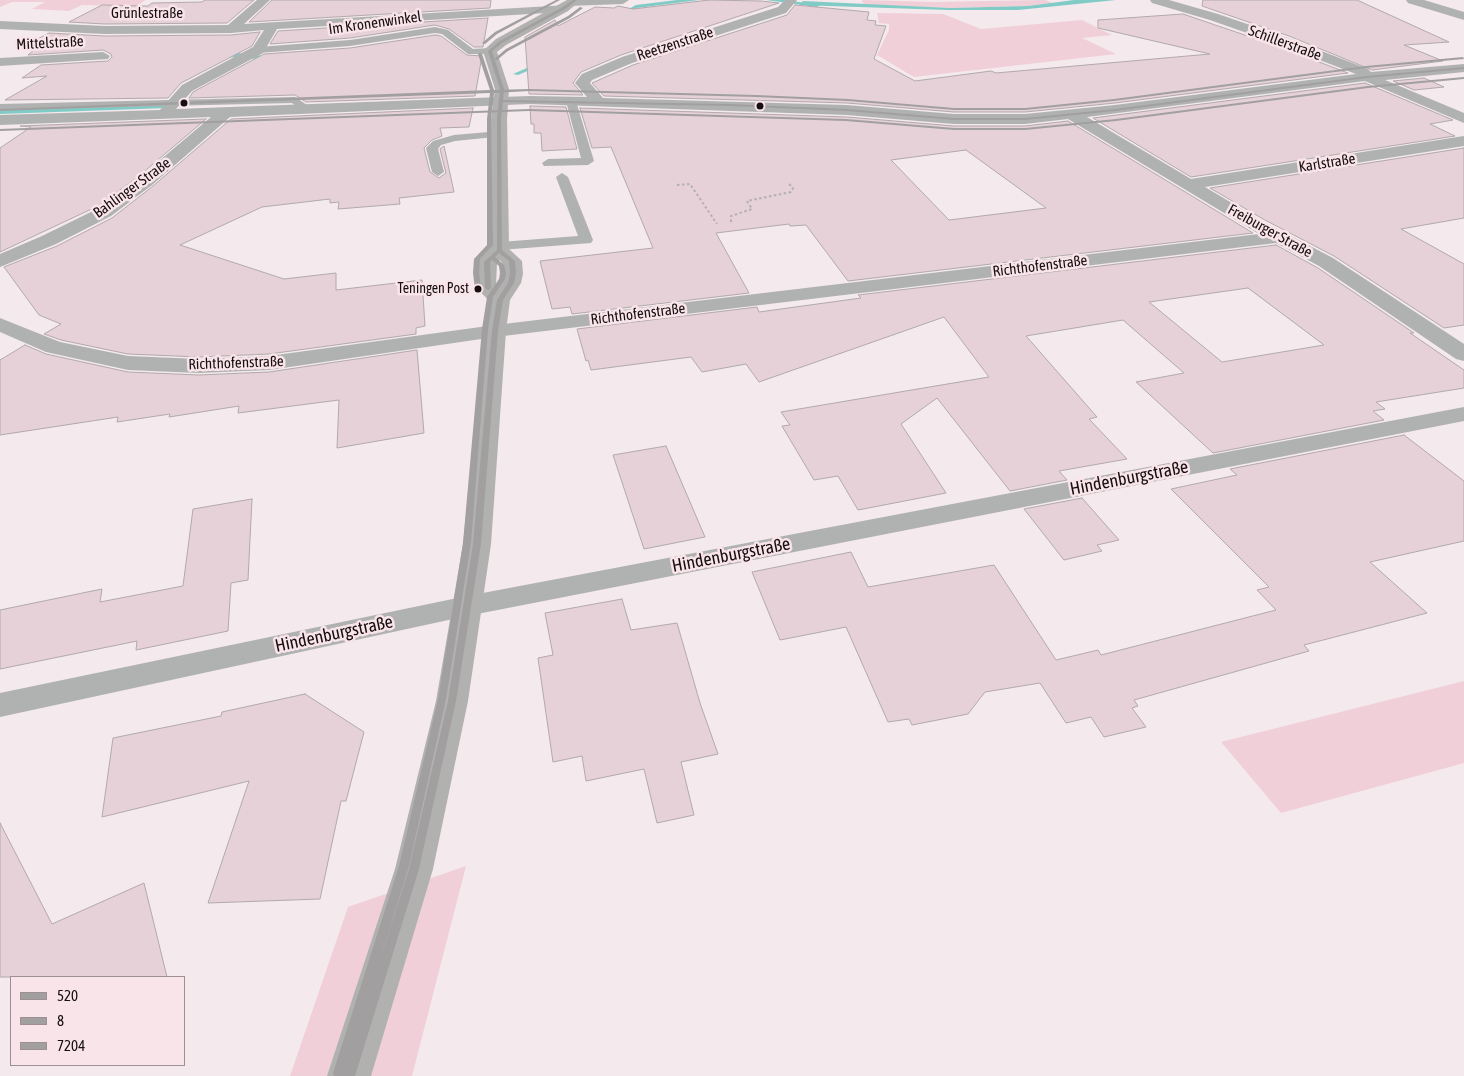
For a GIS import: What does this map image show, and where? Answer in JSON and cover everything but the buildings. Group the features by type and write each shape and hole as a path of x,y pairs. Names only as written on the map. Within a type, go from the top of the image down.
{"main road":[{"path":"500,300 486,287 488,262 500,248 502,84 494,67 490,51 501,42 570,4"},
{"path":"349,1076 414,869 452,701 477,544 500,300 511,283 513,274 512,261 500,248"}],"street":[{"path":"231,29 264,0"},
{"name":"Grünlestraße","path":"0,25 106,30 231,29 623,0"},
{"name":"Schillerstraße","path":"1156,0 1214,17 1363,72 1367,77 1464,118"},
{"path":"1412,0 1464,16"},
{"name":"Reetzenstraße","path":"599,102 582,83 587,77 627,60 726,27 766,16 782,10 790,2"},
{"path":"169,108 187,88 251,54 273,25"},
{"name":"Mittelstraße","path":"0,62 103,56"},
{"path":"0,120 169,108 226,112 501,101 571,101 847,110 954,119 1025,119 1072,115 1367,77 1464,68"},
{"name":"Bahlinger Straße","path":"0,261 49,240 105,212 146,181 226,112"},
{"name":"Freiburger Straße","path":"1072,115 1256,225 1326,262 1464,354"},
{"name":"Karlstraße","path":"1190,184 1464,141"},
{"name":"Richthofenstraße","path":"0,324 54,346 128,363 199,366 269,363 496,331 1280,237"},
{"name":"Hindenburgstraße","path":"0,705 467,606 1464,414"}],"lane":[{"name":"Im Kronenwinkel","path":"251,54 350,43 435,30 445,32 471,52 490,51"},
{"path":"0,107 169,108 295,100 306,110"},
{"path":"548,163 588,161 571,101"},
{"path":"438,172 432,148 437,143 454,138 500,134"},
{"path":"500,248 586,240 562,177"}],"path":[{"path":"677,185 690,184 717,224"},
{"path":"731,222 730,216 752,208 747,201 791,192 793,190 789,184"}],"shaded area":[{"path":"0,0 146,0 136,6 82,5 69,11 32,9 45,2 12,2 0,7"},
{"path":"862,0 935,2 1045,0 1053,3 1028,6 950,8 864,5"},
{"path":"877,13 943,14 981,29 1082,20 1112,35 1082,38 1116,54 914,77 877,55 889,30 889,24 879,23"},
{"path":"1464,681 1464,763 1281,813 1221,742"},
{"path":"466,866 412,1076 290,1076 348,907"}],"water":[{"path":"1074,0 1116,0 1018,10 948,10 799,5 803,1 950,8 1028,6"}],"waterway":[{"path":"628,11 636,7 696,0"},
{"path":"769,0 817,5"},
{"path":"218,56 238,55 275,59"},
{"path":"516,74 529,69"},
{"path":"0,112 167,106"}],"transit line":[{"name":"7204","path":"484,43 496,33 558,0"},
{"name":"520","path":"490,51 501,42 564,8 575,0"},
{"name":"8","path":"496,59 507,50 569,17 581,8"},
{"name":"520","path":"488,288 487,262 499,250 500,246 499,119 502,89 490,51"},
{"name":"7204","path":"478,289 477,259 490,245 489,119 492,90 480,54"},
{"name":"7204","path":"0,110 529,90 848,100 954,109 1025,109 1114,100 1366,67 1463,58"},
{"name":"520","path":"501,101 729,105 847,110 954,119 1025,119 1115,110 1367,77 1464,68"},
{"name":"8","path":"0,130 529,110 846,120 954,129 1025,129 1116,120 1368,87 1464,78"},
{"name":"520","path":"349,1076 414,869 452,701 477,544 495,331 500,300 511,283 513,274 512,261 499,250"},
{"name":"7204","path":"339,1073 404,866 442,699 467,543 485,329 490,297 502,279 503,273 502,266 493,258"}],"place":[{"name":"Teningen Post","path":"478,289"}]}
